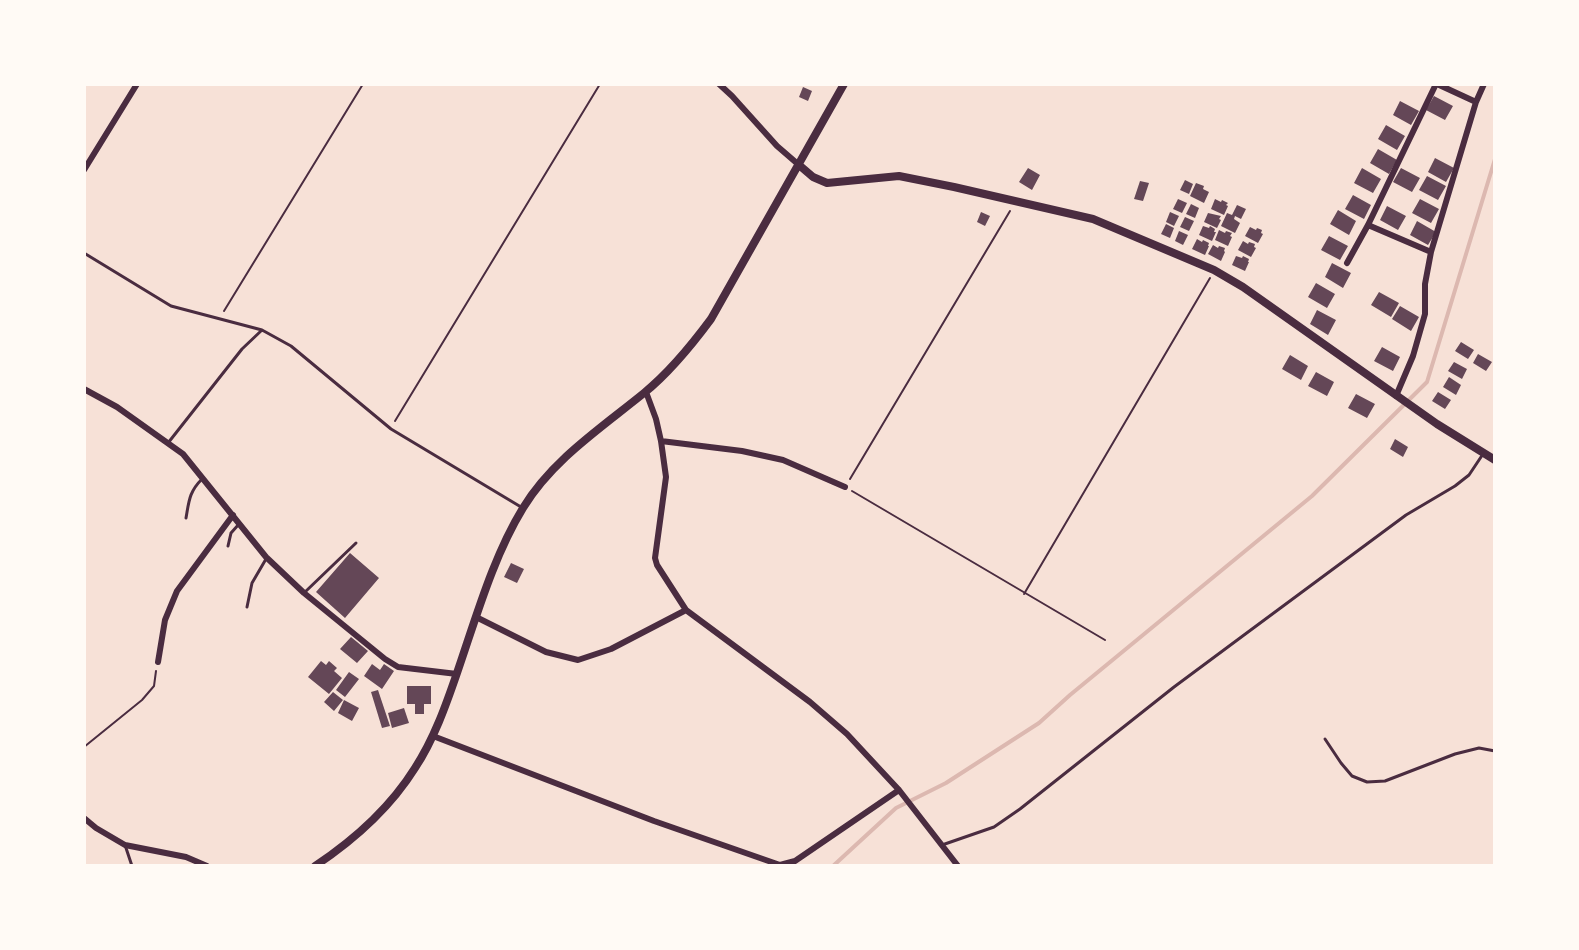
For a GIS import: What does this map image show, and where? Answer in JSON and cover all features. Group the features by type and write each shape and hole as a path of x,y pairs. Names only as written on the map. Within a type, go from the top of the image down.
{"street":[{"path":"84,170 137,84"},
{"path":"719,84 777,146 813,177 827,183 899,176 1016,201 1093,219 1214,270 1243,287 1437,424 1495,460"},
{"path":"315,866 367,827 396,795 416,768 447,702 505,542 523,507 542,482 565,458 601,426 646,392 688,350 711,319 844,84"},
{"path":"1347,263 1437,84 1476,102"},
{"path":"1396,396 1413,356 1425,314 1425,284 1431,252 1476,102 1484,84"},
{"path":"1368,225 1431,252"},
{"path":"84,389 117,407 183,454 266,557 304,593 385,659 398,667 457,674"},
{"path":"646,392 656,419 666,477 655,558 657,565 686,610 810,702 848,734 899,790 958,866"},
{"path":"661,441 742,451 783,460 845,487"},
{"path":"158,662 165,620 177,591 233,515"},
{"path":"476,617 546,652 578,660 611,649 686,610"},
{"path":"433,736 644,817 780,865 795,861 899,790"},
{"path":"84,818 125,845 186,858 196,864 207,866"}],"lane":[{"path":"84,253 171,306 262,330 291,346 390,429 523,507"},
{"path":"168,443 242,349 262,330"},
{"path":"941,845 994,827 1020,809 1174,687 1244,635 1406,515 1455,486 1469,475 1484,453"},
{"path":"186,518 190,495 204,478"},
{"path":"228,546 231,533 240,523"},
{"path":"304,593 356,543"},
{"path":"248,607 252,583 266,557"},
{"path":"1325,739 1352,776 1367,782 1385,781 1455,754 1479,748 1495,751"},
{"path":"125,845 132,866"}],"path":[{"path":"220,318 363,84"},
{"path":"390,429 600,84"},
{"path":"1016,201 845,487 1105,640"},
{"path":"1024,594 1214,270"},
{"path":"84,747 142,700 154,686 158,662"}],"building":[{"path":"803,87 812,91 808,101 799,97"},
{"path":"1434,96 1453,106 1445,120 1426,110"},
{"path":"1400,101 1419,111 1411,125 1393,115"},
{"path":"1386,125 1405,136 1397,150 1378,139"},
{"path":"1378,149 1397,160 1389,174 1370,163"},
{"path":"1435,158 1454,168 1446,182 1428,172"},
{"path":"1028,168 1040,175 1032,190 1019,182"},
{"path":"1362,168 1381,179 1373,193 1354,183"},
{"path":"1401,168 1420,178 1412,192 1393,182"},
{"path":"1427,176 1446,186 1438,200 1419,190"},
{"path":"1185,180 1193,184 1189,194 1180,190"},
{"path":"1140,181 1149,183 1143,201 1134,199"},
{"path":"1196,183 1204,186 1203,189 1209,192 1204,203 1190,196"},
{"path":"1353,195 1371,205 1364,219 1345,209"},
{"path":"1178,199 1187,203 1182,213 1173,209"},
{"path":"1215,199 1228,203 1224,215 1211,209"},
{"path":"1420,199 1439,209 1431,223 1412,213"},
{"path":"1191,204 1199,208 1195,218 1186,214"},
{"path":"1237,205 1246,209 1241,219 1235,216 1234,219 1240,223 1235,233 1221,226 1227,213 1232,215"},
{"path":"1387,206 1406,216 1398,230 1380,220"},
{"path":"1338,210 1356,221 1349,235 1330,224"},
{"path":"981,212 990,216 985,226 977,222"},
{"path":"1170,212 1179,216 1174,226 1166,222"},
{"path":"1208,213 1221,216 1217,228 1204,222"},
{"path":"1185,217 1194,221 1189,231 1180,227"},
{"path":"1417,221 1436,232 1428,245 1410,235"},
{"path":"1166,224 1174,228 1170,238 1161,234"},
{"path":"1203,226 1215,229 1212,241 1199,235"},
{"path":"1250,227 1262,230 1263,234 1258,243 1245,236"},
{"path":"1219,230 1232,233 1228,246 1215,240"},
{"path":"1179,231 1188,235 1183,245 1175,241"},
{"path":"1329,236 1348,246 1340,260 1321,250"},
{"path":"1197,239 1209,243 1205,255 1192,249"},
{"path":"1243,241 1255,244 1256,248 1251,257 1238,250"},
{"path":"1213,245 1225,248 1221,261 1208,254"},
{"path":"1236,256 1249,259 1245,271 1232,265"},
{"path":"1332,263 1351,273 1343,288 1325,277"},
{"path":"1316,283 1335,294 1327,308 1308,297"},
{"path":"1379,292 1399,303 1391,317 1371,305"},
{"path":"1400,306 1419,317 1411,331 1392,319"},
{"path":"1317,310 1336,320 1328,335 1310,324"},
{"path":"1461,342 1474,350 1468,359 1455,351"},
{"path":"1382,347 1400,357 1393,371 1374,361"},
{"path":"1478,354 1492,362 1486,371 1473,363"},
{"path":"1290,355 1308,366 1301,380 1282,369"},
{"path":"1454,362 1467,369 1462,379 1448,371"},
{"path":"1316,372 1334,382 1327,396 1308,386"},
{"path":"1449,377 1461,385 1456,395 1443,387"},
{"path":"1438,392 1451,400 1445,409 1432,401"},
{"path":"1356,394 1375,404 1367,418 1348,408"},
{"path":"1395,439 1408,447 1403,457 1390,449"},
{"path":"350,553 379,578 345,618 316,592"},
{"path":"511,563 524,569 517,583 504,577"},
{"path":"351,637 368,651 357,663 340,649"},
{"path":"321,661 326,665 329,661 337,668 334,671 342,678 329,694 308,677"},
{"path":"372,664 380,670 384,664 394,671 382,689 364,676"},
{"path":"349,672 359,679 345,697 336,690"},
{"path":"407,686 431,686 431,704 424,704 424,714 415,714 415,704 407,704"},
{"path":"378,690 390,726 382,728 371,692"},
{"path":"333,692 343,700 334,711 324,702"},
{"path":"344,700 359,708 352,721 338,713"},
{"path":"404,708 409,723 392,728 388,713"}],"waterway":[{"path":"833,866 896,808 946,783 1039,723 1312,496 1427,382 1495,159"}]}
